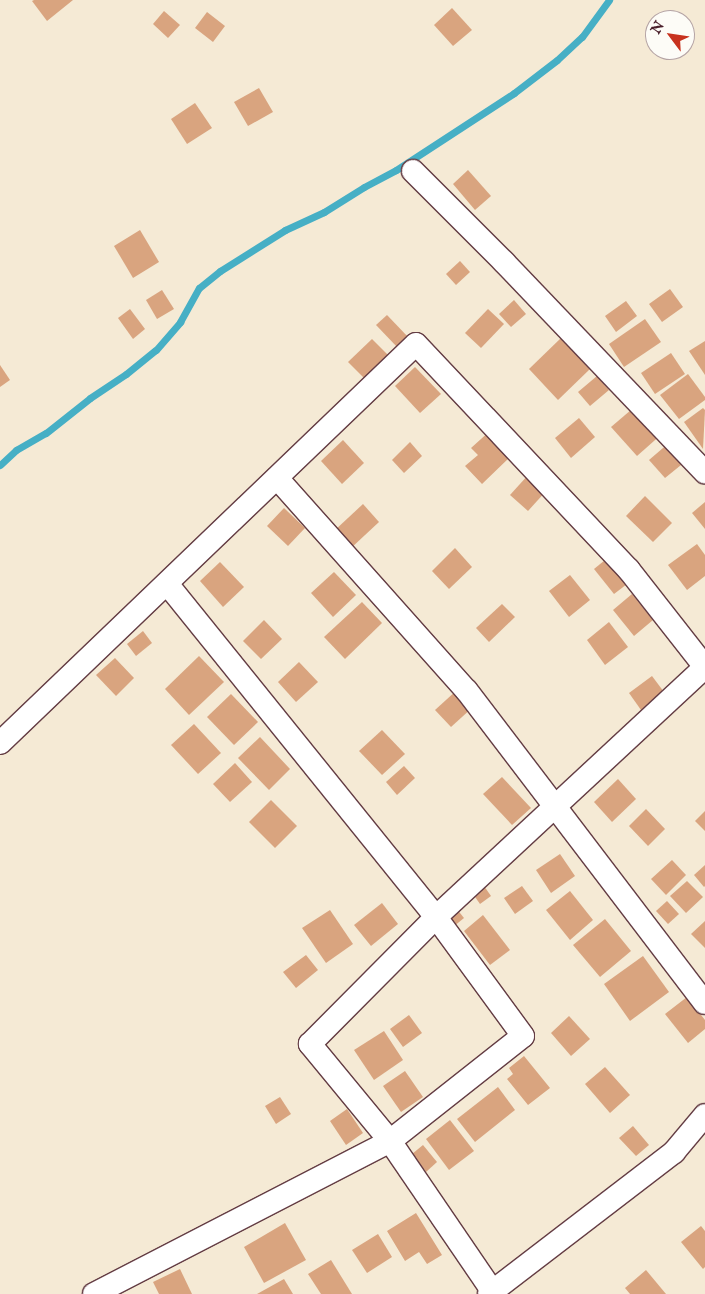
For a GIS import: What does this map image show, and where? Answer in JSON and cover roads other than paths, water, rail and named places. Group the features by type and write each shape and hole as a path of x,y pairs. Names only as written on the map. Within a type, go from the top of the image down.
{"street":[{"path":"413,171 504,262 705,472"},
{"path":"0,743 416,344 629,570 705,667 436,917 310,1044 390,1141 491,1293 674,1152 705,1115"},
{"path":"277,478 467,691 705,1003"},
{"path":"94,1294 390,1141 523,1036 436,917 167,584"}],"waterway":[{"path":"0,465 16,450 46,433 156,350 180,322 199,288 220,271 285,230 324,212 396,170 514,93 557,60 582,37 609,0"}]}
